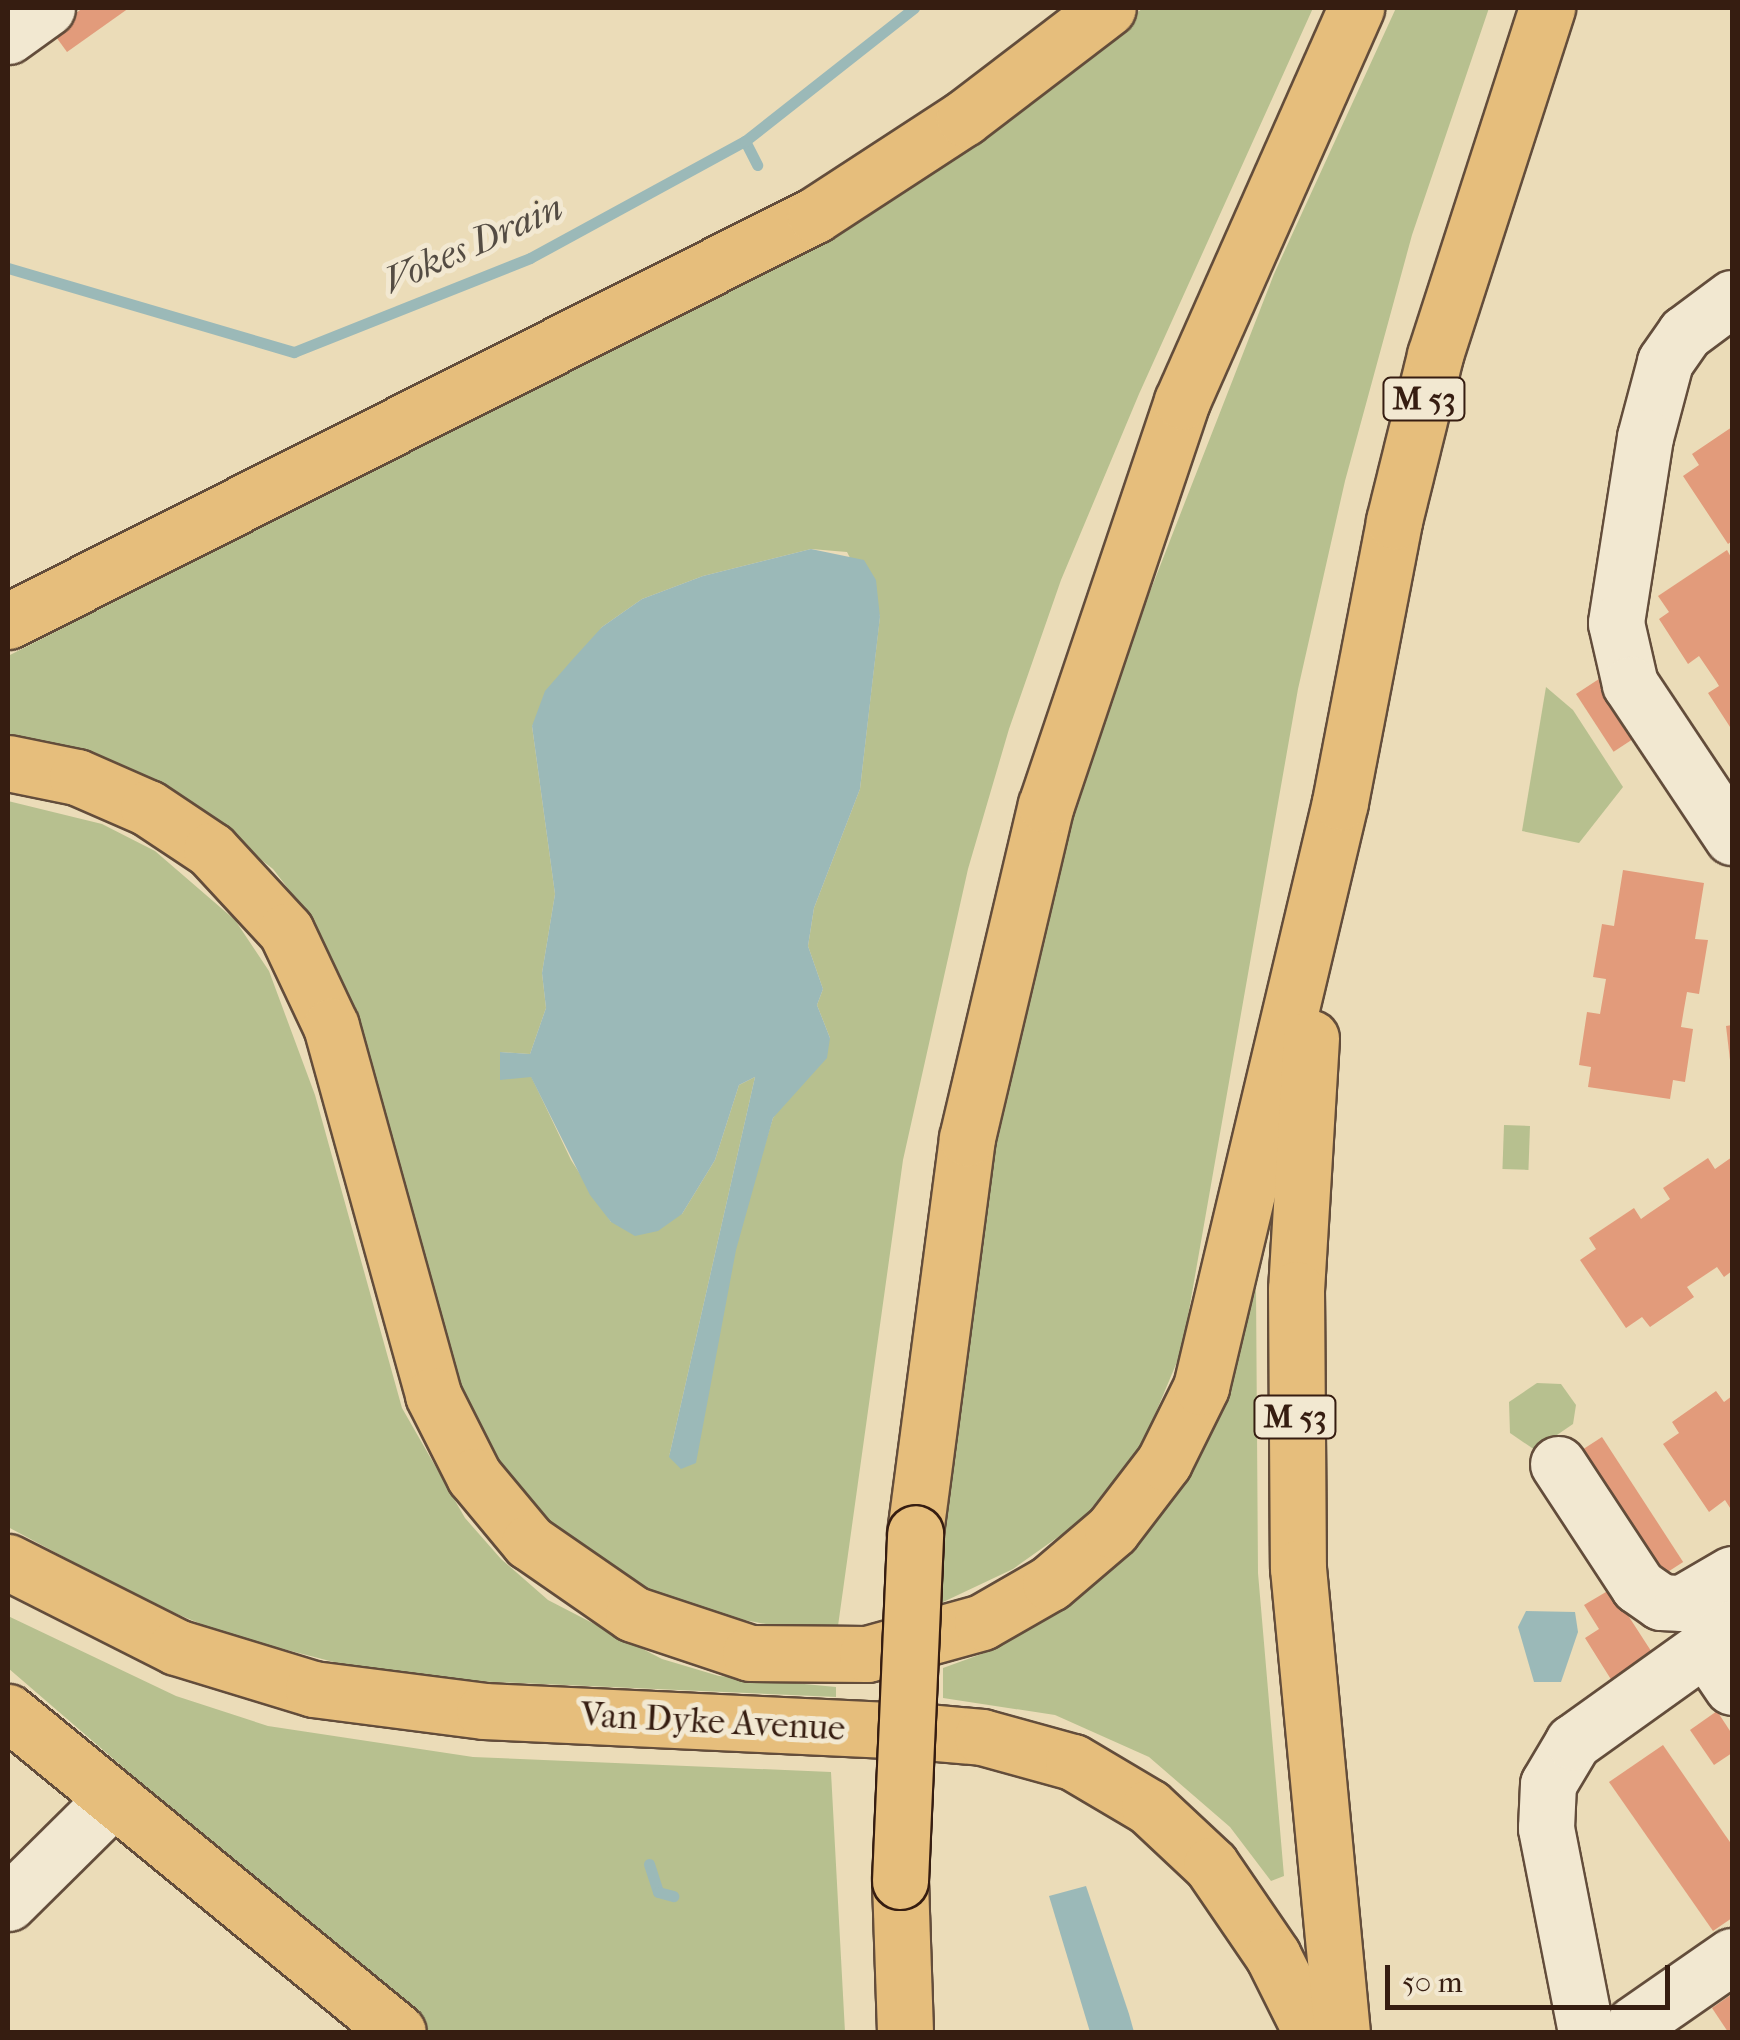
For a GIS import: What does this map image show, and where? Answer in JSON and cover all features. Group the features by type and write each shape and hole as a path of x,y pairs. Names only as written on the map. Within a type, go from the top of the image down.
{"main road":[{"path":"8,621 815,215 951,128 1108,8"},
{"path":"905,2032 900,1880 915,1533 967,1138 1046,806 1182,400 1356,8"},
{"name":"M 53","path":"1342,2032 1303,1662 1294,1375 1310,1044 1340,802 1394,521 1435,355 1547,8"},
{"path":"8,763 77,777 148,808 239,875 286,930 331,1026 433,1396 500,1510 564,1571 632,1614 712,1644 788,1658 910,1644 1018,1604 1112,1530 1164,1462 1200,1386 1340,802"},
{"name":"Van Dyke Avenue","path":"8,1562 176,1647 314,1689 484,1711 982,1737 1073,1762 1149,1806 1211,1866 1273,1956 1311,2032"},
{"path":"8,1712 110,1802 398,2032"}],"street":[{"path":"8,36 47,8"},
{"path":"1732,298 1685,333 1665,362 1646,437 1616,623 1630,684 1732,837"},
{"path":"1558,1464 1638,1586 1660,1602 1693,1598 1732,1574"},
{"path":"1723,1654 1573,1742 1548,1784 1546,1828 1610,2028 1732,1956"},
{"path":"8,1903 110,1802"}],"green space":[{"path":"1143,8 1313,8 1139,394 1061,580 1009,729 968,869 903,1160 838,1626 793,1629 701,1612 639,1589 543,1519 473,1425 339,975 310,917 273,869 167,787 68,748 8,739 8,656 840,231 950,161","holes":["811,549 847,552 880,616 860,789 814,908 808,946 823,989 817,1005 830,1038 773,1118 669,1457 755,1077 739,1085 715,1160 682,1214 611,1222 571,1160 531,1076 500,1052 530,1054 546,1008 542,973 555,894 532,726 602,627 642,599 703,576"]},
{"path":"1396,8 1489,8 1412,235 1345,481 1298,689 1182,1350 1143,1443 1082,1520 1013,1569 941,1603 951,1449 991,1168 1076,807 1130,643 1274,274"},
{"path":"1546,687 1573,710 1623,787 1579,843 1522,831"},
{"path":"8,801 102,824 155,851 235,920 269,971 315,1095 402,1408 465,1518 501,1559 548,1600 662,1659 719,1676 836,1687 836,1697 449,1680 361,1669 225,1634 146,1601 8,1527"},
{"path":"1504,1125 1530,1126 1528,1170 1502,1169"},
{"path":"1256,1288 1258,1573 1284,1876 1271,1881 1230,1827 1149,1757 1055,1715 943,1698 943,1668 987,1652 1074,1601 1155,1524 1196,1463 1227,1395"},
{"path":"1537,1383 1561,1384 1576,1405 1573,1424 1535,1450 1510,1433 1509,1402"},
{"path":"8,1616 176,1696 268,1726 473,1757 831,1772 845,2032 430,2032 8,1668"}],"water":[{"path":"811,549 864,560 876,580 880,617 860,789 814,908 808,946 823,989 817,1005 830,1038 827,1058 773,1118 736,1250 696,1463 681,1469 669,1457 755,1077 739,1085 715,1160 682,1214 658,1231 635,1236 611,1222 590,1195 531,1077 500,1080 500,1052 530,1054 546,1008 542,973 555,894 532,726 545,691 602,627 642,599 703,576"},
{"path":"1526,1611 1575,1612 1578,1632 1561,1682 1534,1682 1518,1627"},
{"path":"1086,1886 1134,2032 1090,2032 1049,1896"}],"building":[{"path":"83,8 129,8 67,52 51,30"},
{"path":"1732,427 1732,541 1728,544 1683,476 1699,465 1692,454"},
{"path":"1727,550 1732,559 1732,730 1708,693 1719,686 1716,681 1699,656 1688,664 1659,619 1669,612 1658,596"},
{"path":"1602,677 1640,735 1614,752 1576,694"},
{"path":"1623,870 1704,883 1695,939 1708,940 1699,994 1687,992 1681,1027 1693,1029 1685,1082 1673,1080 1670,1099 1588,1087 1591,1067 1579,1065 1587,1012 1600,1014 1606,979 1593,977 1602,924 1614,926"},
{"path":"1732,1025 1732,1060 1730,1060 1726,1026"},
{"path":"1732,1157 1732,1271 1724,1277 1717,1267 1687,1287 1694,1297 1650,1327 1642,1317 1626,1328 1580,1260 1596,1249 1589,1238 1634,1208 1641,1219 1670,1199 1663,1188 1708,1158 1715,1169"},
{"path":"1716,1391 1724,1402 1732,1396 1732,1511 1725,1500 1709,1512 1663,1444 1679,1433 1672,1422"},
{"path":"1602,1437 1683,1562 1658,1578 1577,1453"},
{"path":"1611,1589 1653,1654 1612,1681 1585,1638 1599,1629 1584,1605"},
{"path":"1717,1711 1732,1734 1732,1753 1714,1765 1690,1730"},
{"path":"1663,1745 1732,1845 1732,1918 1713,1931 1609,1782"},
{"path":"1732,1994 1732,2032 1728,2032 1712,2008"}],"waterway":[{"name":"Vokes Drain","path":"8,268 294,352 530,258 745,141 914,8"},
{"path":"745,141 757,165"},
{"path":"649,1864 658,1892 673,1896"}]}
